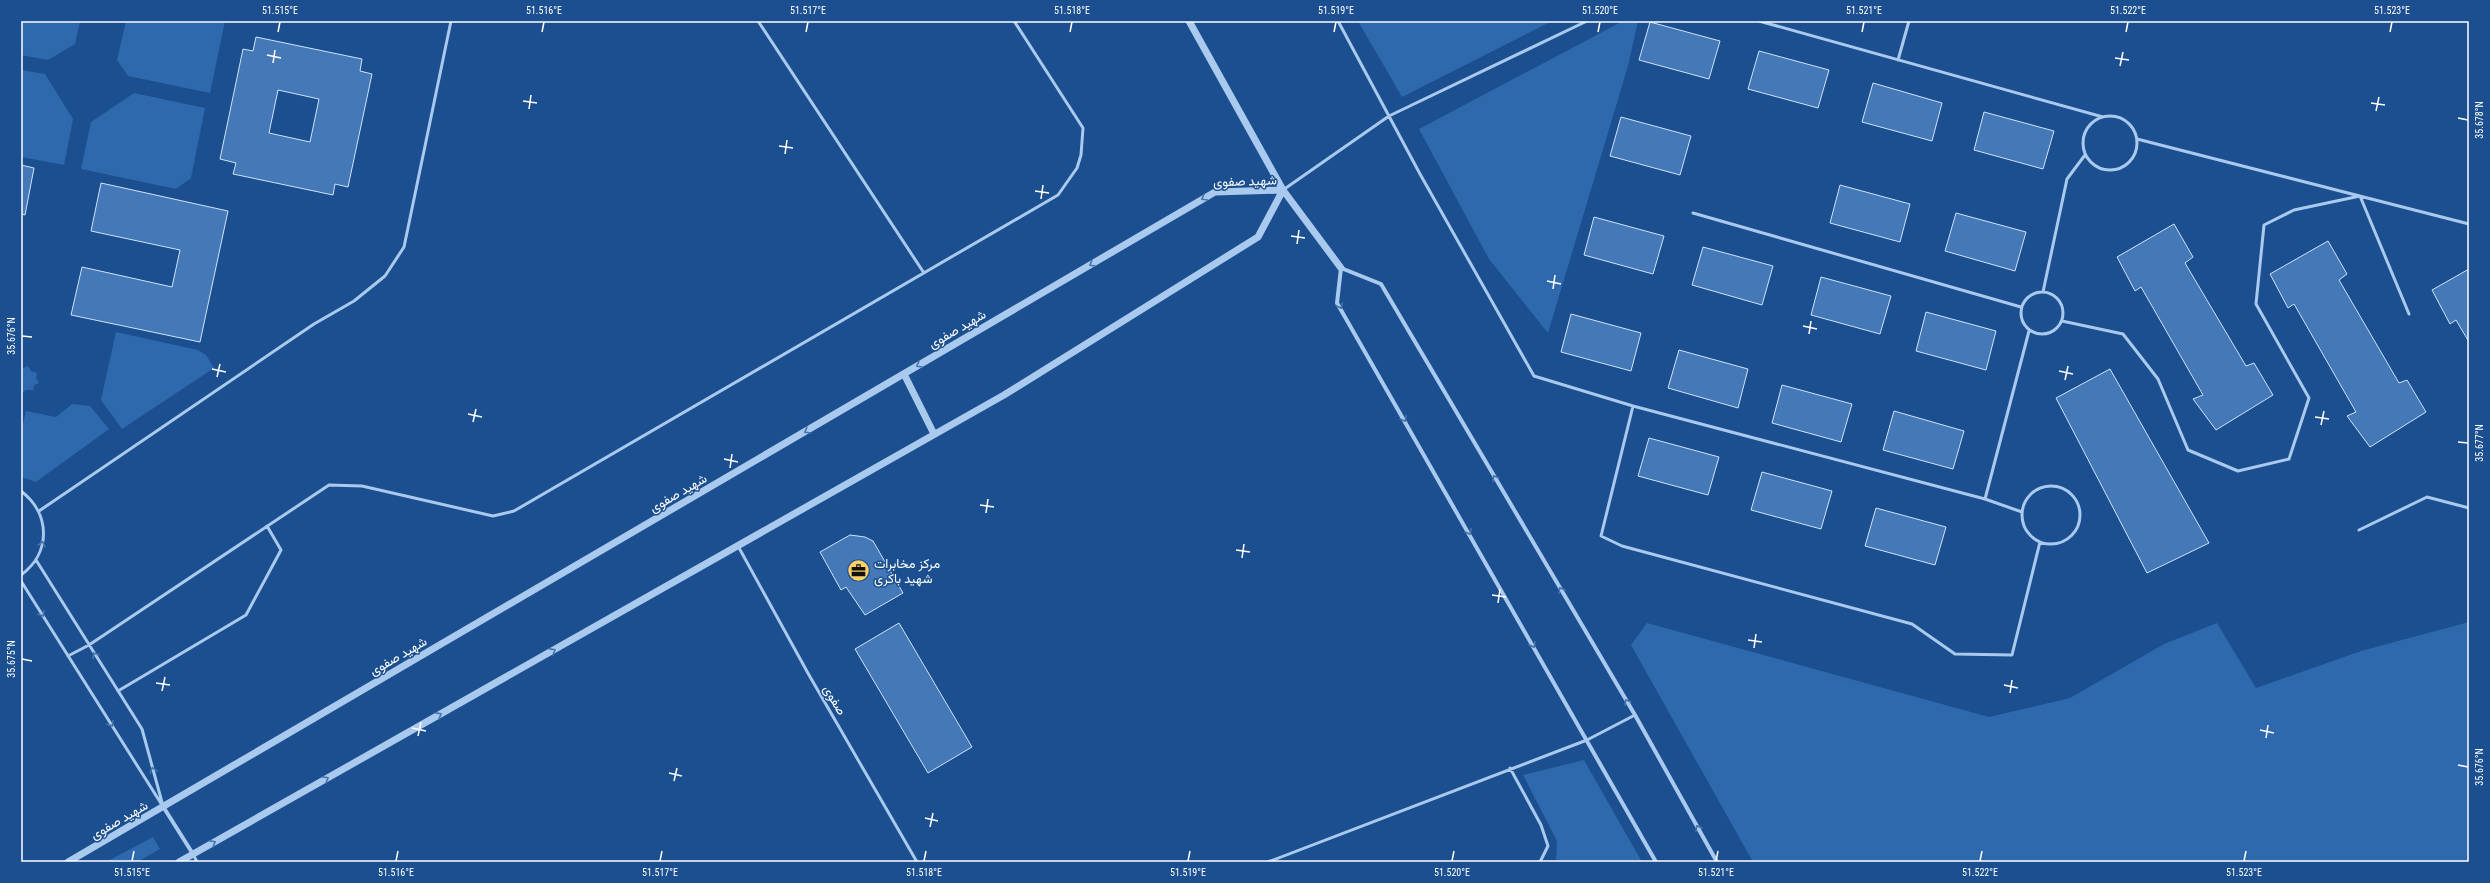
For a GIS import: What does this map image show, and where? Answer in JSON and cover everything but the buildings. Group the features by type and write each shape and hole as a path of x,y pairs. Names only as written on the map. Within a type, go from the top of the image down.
{"street":[{"path":"1189,21 1283,190 1340,268 1381,284 1635,715 1717,862"},
{"name":"شهید صفوی","path":"68,862 164,808 1214,192 1283,190 1258,237 1004,395 179,862"},
{"path":"1340,268 1337,303 1656,862"},
{"path":"904,374 934,434"},
{"path":"164,808 193,854"}],"lane":[{"path":"39,511 314,324 354,301 385,276 404,246 451,21"},
{"path":"758,21 924,273"},
{"path":"68,656 89,644 329,485 362,486 493,516 514,510 1058,195 1077,168 1083,128 1014,21"},
{"path":"1338,21 1389,116 1534,376 1633,406 1985,499 2022,512"},
{"path":"1283,190 1389,116 1587,21"},
{"path":"1759,21 2103,117 2116,117 2128,123 2136,139 2136,148 2131,159 2122,168 2113,170 2097,167 2085,155 2083,147 2085,132 2089,125 2103,117"},
{"path":"1898,60 1909,21"},
{"path":"2136,139 2469,224"},
{"path":"2043,292 2067,179 2085,155"},
{"path":"2360,196 2410,314"},
{"path":"2062,321 2123,334 2158,379 2188,450 2238,471 2289,459 2309,398 2256,304 2264,225 2294,210 2360,196"},
{"path":"1693,213 2021,307"},
{"path":"2043,292 2056,296 2060,302 2063,314 2059,327 2048,334 2042,335 2029,331 2021,320 2021,307 2029,295 2043,292"},
{"path":"1985,499 2029,331"},
{"path":"1633,406 1601,536 1622,546 1912,624 1955,654 2012,654 2040,542"},
{"path":"2059,486 2074,497 2081,515 2074,533 2059,543 2040,542 2026,530 2022,512 2026,500 2040,488 2059,486"},
{"path":"21,491 30,498 39,511 44,525 44,540 36,560 31,568 21,575"},
{"path":"2359,530 2427,497 2469,508"},
{"path":"118,691 246,615 281,550 267,526"},
{"name":"صفوی","path":"738,546 809,675 918,862"},
{"path":"36,560 142,729 164,808"},
{"path":"21,581 164,808"},
{"path":"1268,862 1510,768 1587,740 1635,715"},
{"path":"1510,768 1541,825 1548,846 1540,862"},
{"path":"193,854 197,862"}],"shaded area":[{"path":"21,21 80,21 75,44 48,60 21,55"},
{"path":"126,21 225,21 210,93 128,76 117,60"},
{"path":"1358,21 1552,21 1402,97"},
{"path":"1623,21 1638,21 1628,66 1548,333 1489,259 1419,129"},
{"path":"21,70 45,74 73,119 64,165 21,157"},
{"path":"134,93 205,108 191,178 176,189 81,169 91,122"},
{"path":"116,332 198,350 206,355 214,368 122,429 101,400"},
{"path":"28,366 31,371 37,373 36,378 39,383 34,385 33,390 26,390 22,393 21,369"},
{"path":"72,404 90,406 109,429 36,482 21,477 21,433 26,411 56,417"},
{"path":"2469,622 2469,862 1753,862 1631,645 1647,623 1989,717 2070,698 2164,644 2217,623 2256,688 2361,651"},
{"path":"1584,760 1642,862 1556,861 1557,841 1523,775"},
{"path":"153,837 160,849 137,862 106,862"}],"place":[{"name":"مرکز مخابرات شهید باکری","path":"859,570"}]}
